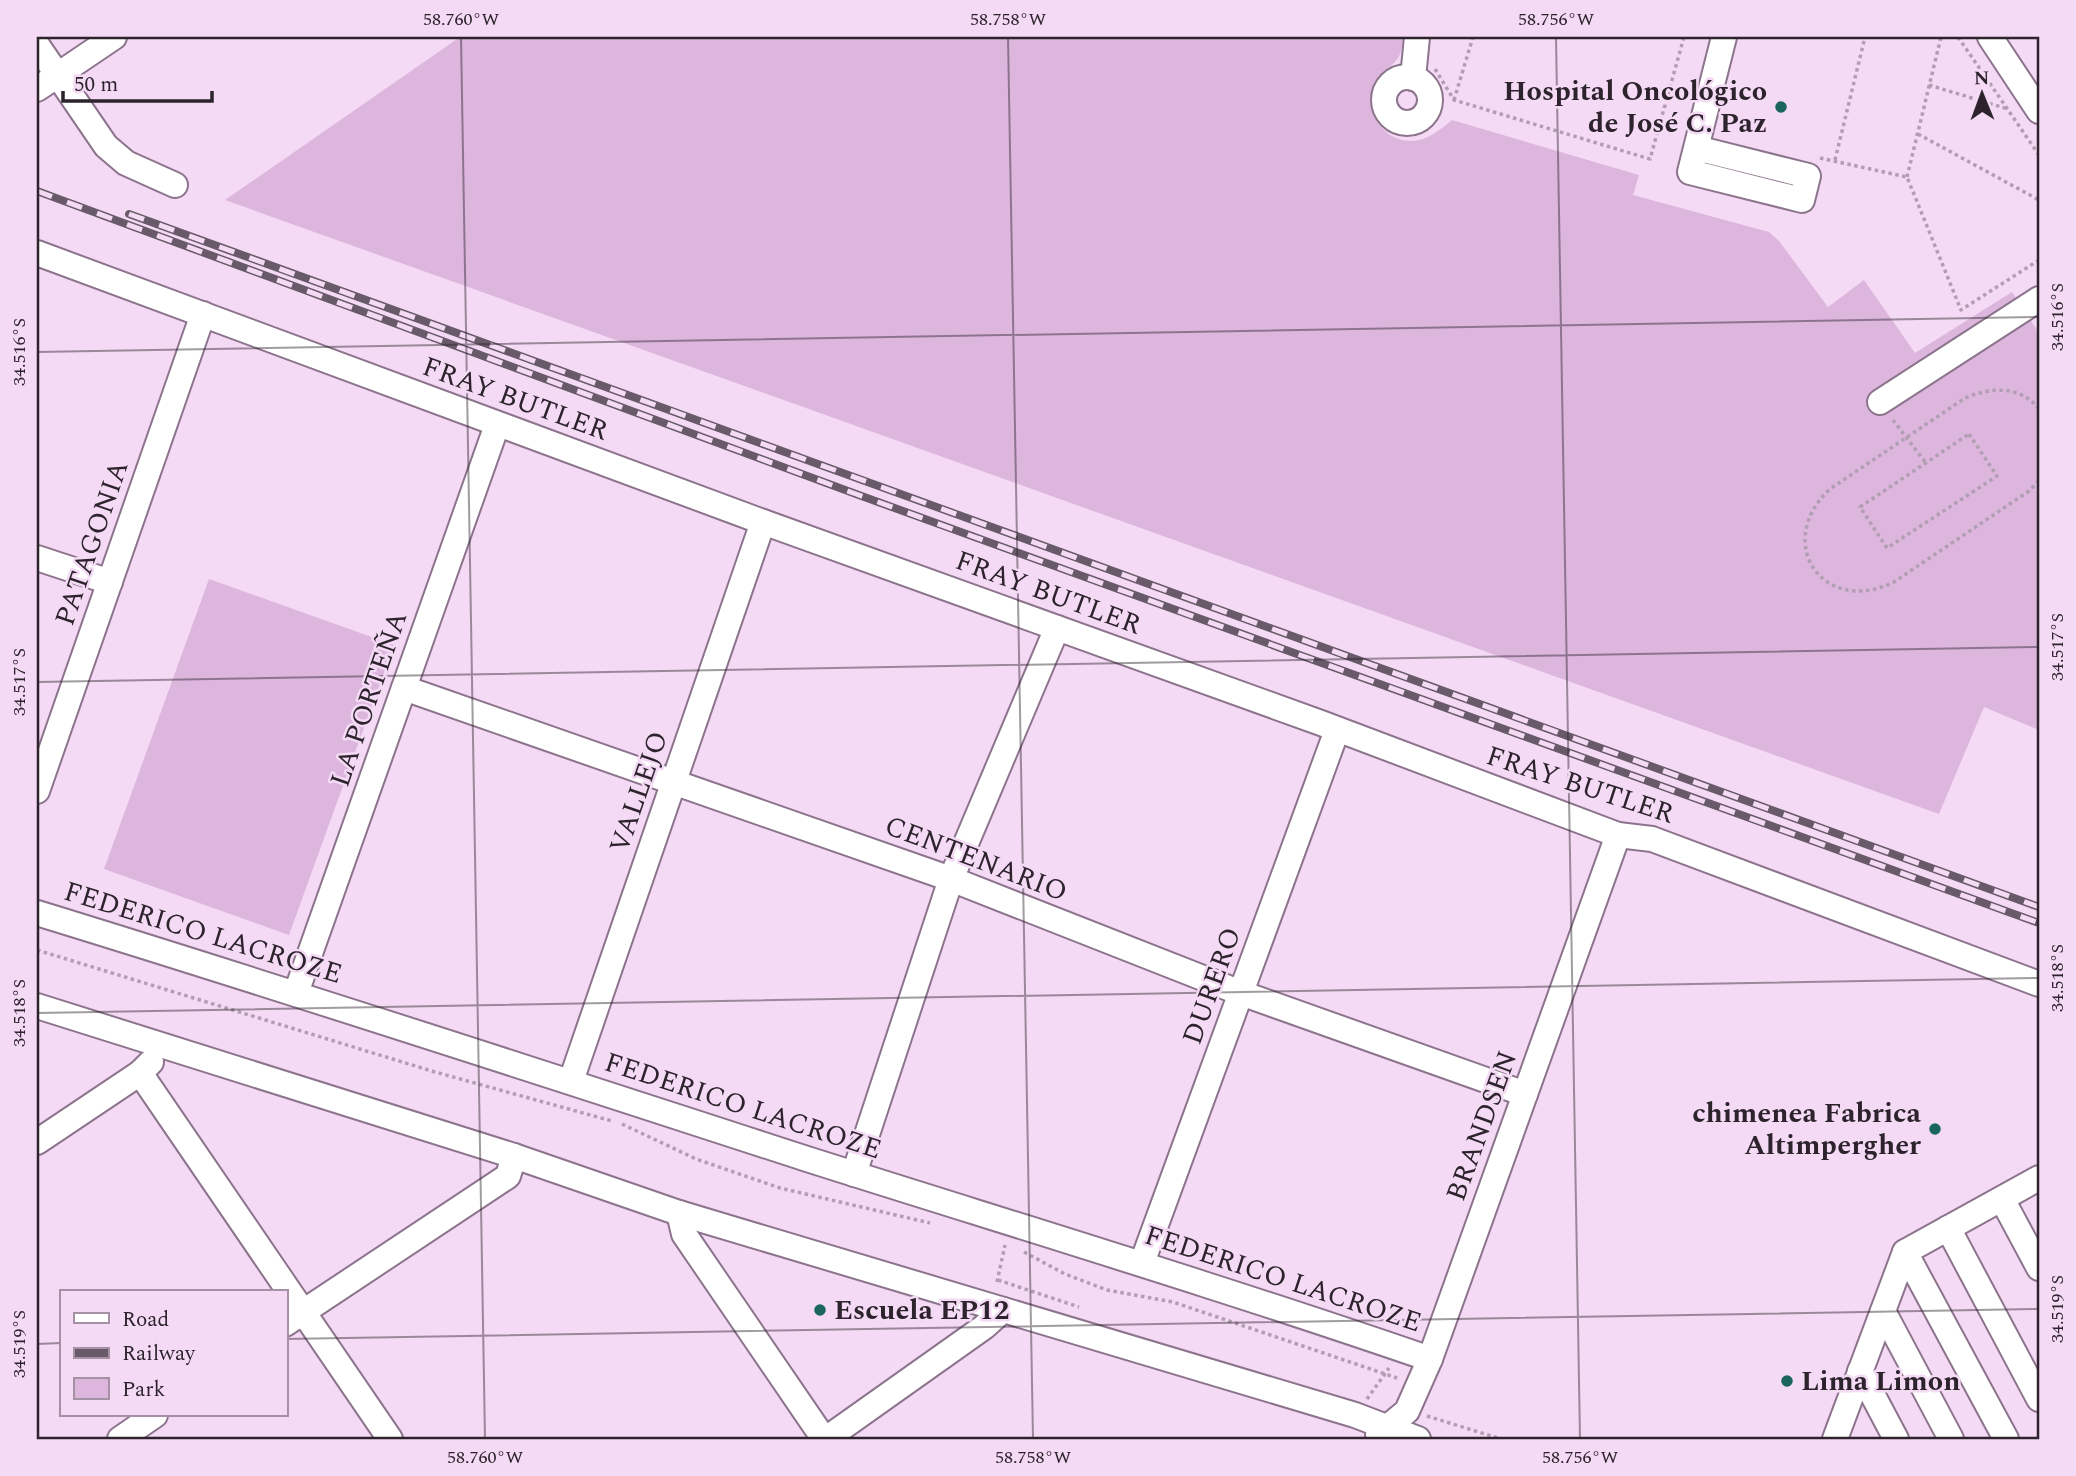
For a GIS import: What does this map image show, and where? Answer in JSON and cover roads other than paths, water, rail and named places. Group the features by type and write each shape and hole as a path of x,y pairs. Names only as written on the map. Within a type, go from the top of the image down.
{"street":[{"path":"37,89 114,37"},
{"path":"1417,37 1423,72"},
{"path":"1696,148 1724,37"},
{"path":"1990,37 2029,112"},
{"path":"37,45 106,146 126,163 175,185"},
{"name":"FRAY BUTLER","path":"37,253 497,425 1618,835 1652,839 2039,984"},
{"path":"1880,402 2039,299"},
{"name":"PATAGONIA","path":"37,791 203,314"},
{"name":"LA PORTEÑA","path":"296,993 497,425"},
{"name":"VALLEJO","path":"571,1081 763,522"},
{"path":"37,558 110,582"},
{"path":"854,1174 951,879 1057,628"},
{"name":"CENTENARIO","path":"404,688 951,879 1241,993 1525,1094"},
{"name":"DURERO","path":"1143,1263 1336,730"},
{"name":"BRANDSEN","path":"1379,1434 1407,1411 1430,1359 1618,835"},
{"name":"FEDERICO LACROZE","path":"37,913 296,993 854,1174 1143,1263 1430,1359"},
{"path":"37,1006 514,1156 679,1213 1355,1415 1379,1434 1418,1439"},
{"path":"37,1142 140,1073 166,1046"},
{"path":"140,1073 278,1290"},
{"path":"390,1439 295,1317 508,1176 514,1156"},
{"path":"1838,1437 1905,1252 2039,1178"},
{"path":"2002,1199 2039,1268"},
{"path":"679,1213 684,1234 825,1439 984,1327 995,1307"},
{"path":"1948,1228 2039,1399"},
{"path":"1905,1252 2006,1439"},
{"path":"1883,1311 1951,1439"},
{"path":"1860,1371 1896,1439"},
{"path":"120,1439 154,1416"}],"railway":[{"path":"37,191 856,494 2039,923"},
{"path":"129,214 2039,907"}],"place":[{"name":"Hospital Oncológico de José C. Paz","path":"1781,107"},
{"name":"chimenea Fabrica Altimpergher","path":"1935,1129"},
{"name":"Escuela EP12","path":"820,1310"},
{"name":"Lima Limon","path":"1787,1381"}]}
